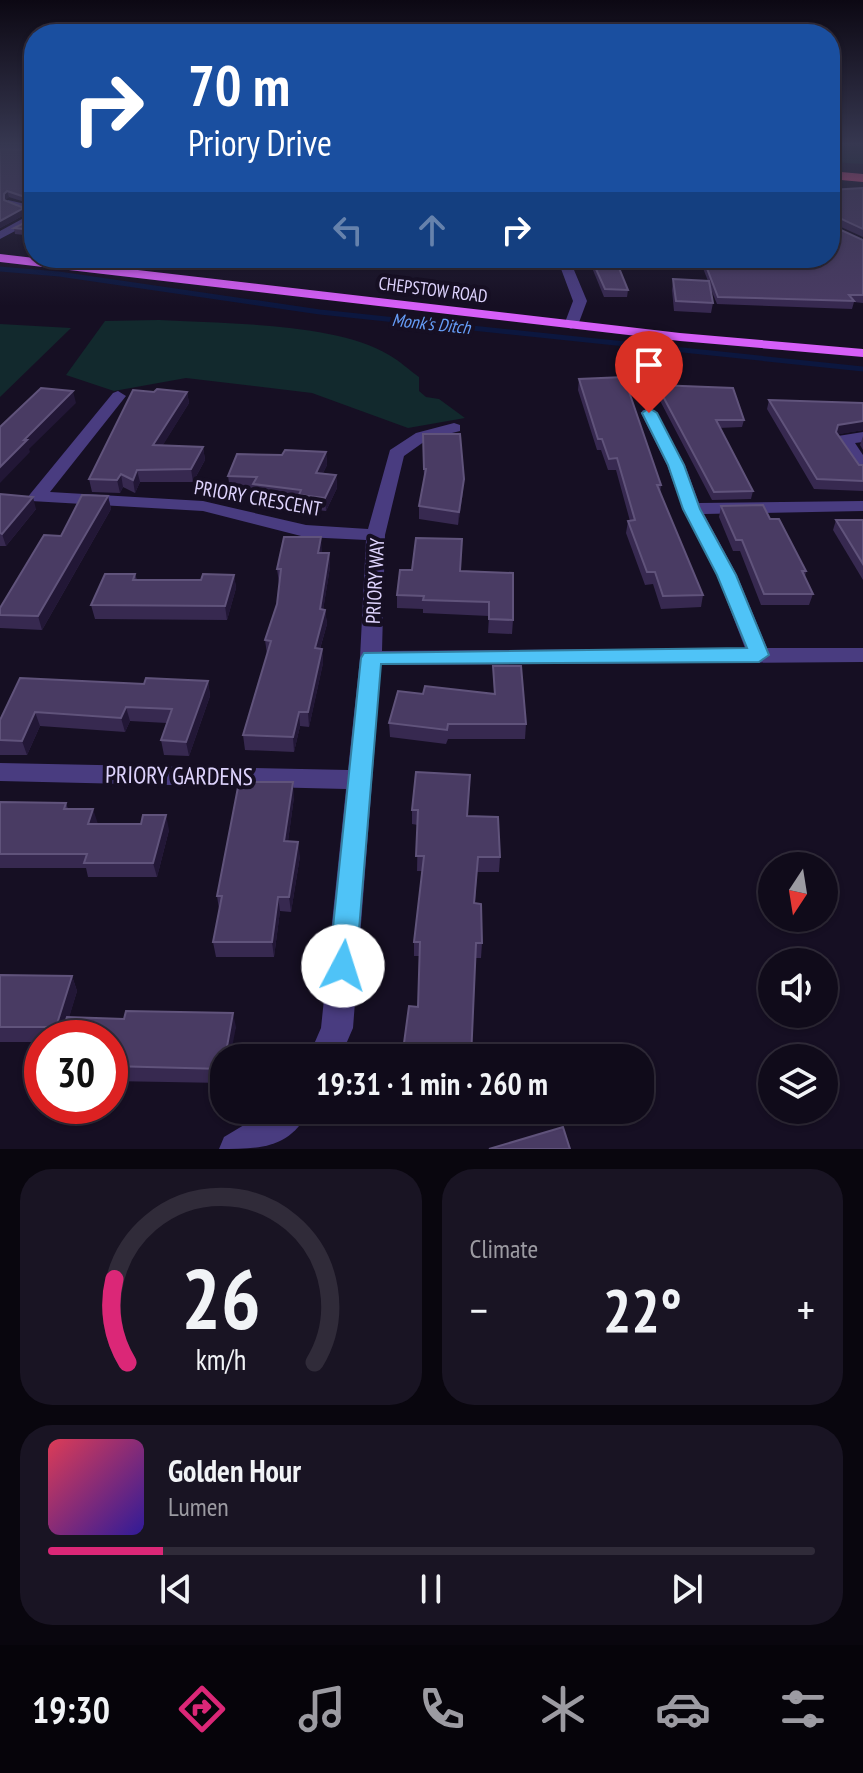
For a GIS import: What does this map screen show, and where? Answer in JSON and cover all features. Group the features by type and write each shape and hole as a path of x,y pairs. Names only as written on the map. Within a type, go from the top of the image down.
{"main road":[{"name":"CHEPSTOW ROAD","path":"0,258 24,261"},
{"name":"CHEPSTOW ROAD","path":"85,268 571,325 863,353"}],"street":[{"path":"12,202 24,206"},
{"path":"0,236 24,222"},
{"path":"567,268 580,301 571,325"},
{"path":"37,497 118,396"},
{"path":"649,413 676,465 692,509 727,575 759,655"},
{"name":"PRIORY WAY","path":"330,1044 337,1028 371,658 376,535 396,454 422,436 454,428"},
{"path":"863,437 844,440 863,468"},
{"name":"PRIORY CRESCENT","path":"12,495 203,506 305,531 376,535"},
{"path":"692,509 863,506"},
{"path":"371,658 863,655"},
{"name":"PRIORY GARDENS","path":"0,772 358,780"},
{"path":"236,1149 280,1124"}],"green space":[{"path":"159,320 309,330 366,344 393,357 419,377 419,391 426,397 439,399 465,418 408,428 312,393 186,378 114,391 66,375 105,321"},
{"path":"0,324 71,328 0,397"}],"building":[{"path":"0,199 24,208 0,221"},
{"path":"840,199 863,199 863,229 840,218"},
{"path":"840,230 863,240 863,295 849,295 854,301 718,297 707,268 840,268"},
{"path":"596,268 619,268 628,290 605,289"},
{"path":"673,279 709,281 713,303 676,301"},
{"path":"624,377 661,485 657,485 703,595 663,596 655,572 647,572 628,521 635,520 617,458 609,459 602,439 598,439 579,379"},
{"path":"657,385 733,388 744,420 716,420 753,491 714,492"},
{"path":"41,388 73,391 0,467 0,427"},
{"path":"157,389 187,392 153,445 203,447 191,469 137,470 133,480 121,474 117,480 89,479 133,390 154,392"},
{"path":"769,400 863,403 863,421 838,425 836,432 859,465 863,465 863,481 817,479"},
{"path":"423,434 460,434 464,479 459,512 419,506 426,469"},
{"path":"285,450 326,452 316,473 336,475 325,498 299,495 301,490 253,484 257,477 228,476 237,454 282,455"},
{"path":"0,494 33,497 2,534 0,533"},
{"path":"82,495 108,496 38,616 0,615 0,608 44,535 61,536"},
{"path":"763,505 770,519 779,519 806,571 802,571 813,594 764,594 742,540 736,540 721,506"},
{"path":"836,520 863,520 863,564"},
{"path":"284,537 321,537 318,553 329,553 320,609 325,610 315,648 322,649 308,712 299,712 293,737 243,735 271,641 265,640 277,604 281,569 277,569"},
{"path":"416,538 462,539 460,571 513,573 513,620 489,619 489,602 423,600 424,596 397,595 400,570 412,570"},
{"path":"105,574 135,574 133,580 201,580 203,574 234,575 225,606 91,605"},
{"path":"493,666 521,666 526,724 448,724 447,730 389,723 398,691 423,694 425,686 495,694"},
{"path":"20,678 144,684 146,678 208,681 186,742 161,740 172,709 126,707 121,718 35,712 22,741 0,740 0,720"},
{"path":"416,772 470,775 467,816 498,817 500,857 478,857 474,903 481,904 482,943 476,943 472,1044 404,1044 409,1006 418,1007 420,942 414,942 424,856 416,856 418,810 412,810"},
{"path":"239,782 293,782 284,841 298,842 289,897 278,897 272,942 213,942 222,896 217,896"},
{"path":"0,802 66,803 64,809 93,809 88,824 141,824 143,815 166,815 153,863 84,863 87,854 0,854"},
{"path":"0,975 72,976 58,1020 24,1020 24,1027 0,1027"},
{"path":"126,1011 233,1013 227,1044 210,1044 210,1069 128,1066 128,1020 66,1020 67,1017 124,1019"},
{"path":"563,1127 570,1149 489,1149"}],"waterway":[{"name":"Monk's Ditch","path":"0,269 59,274 320,312 863,369"}],"route":[{"path":"343,966 371,658 759,655 727,575 692,509 676,465 649,413"}]}
